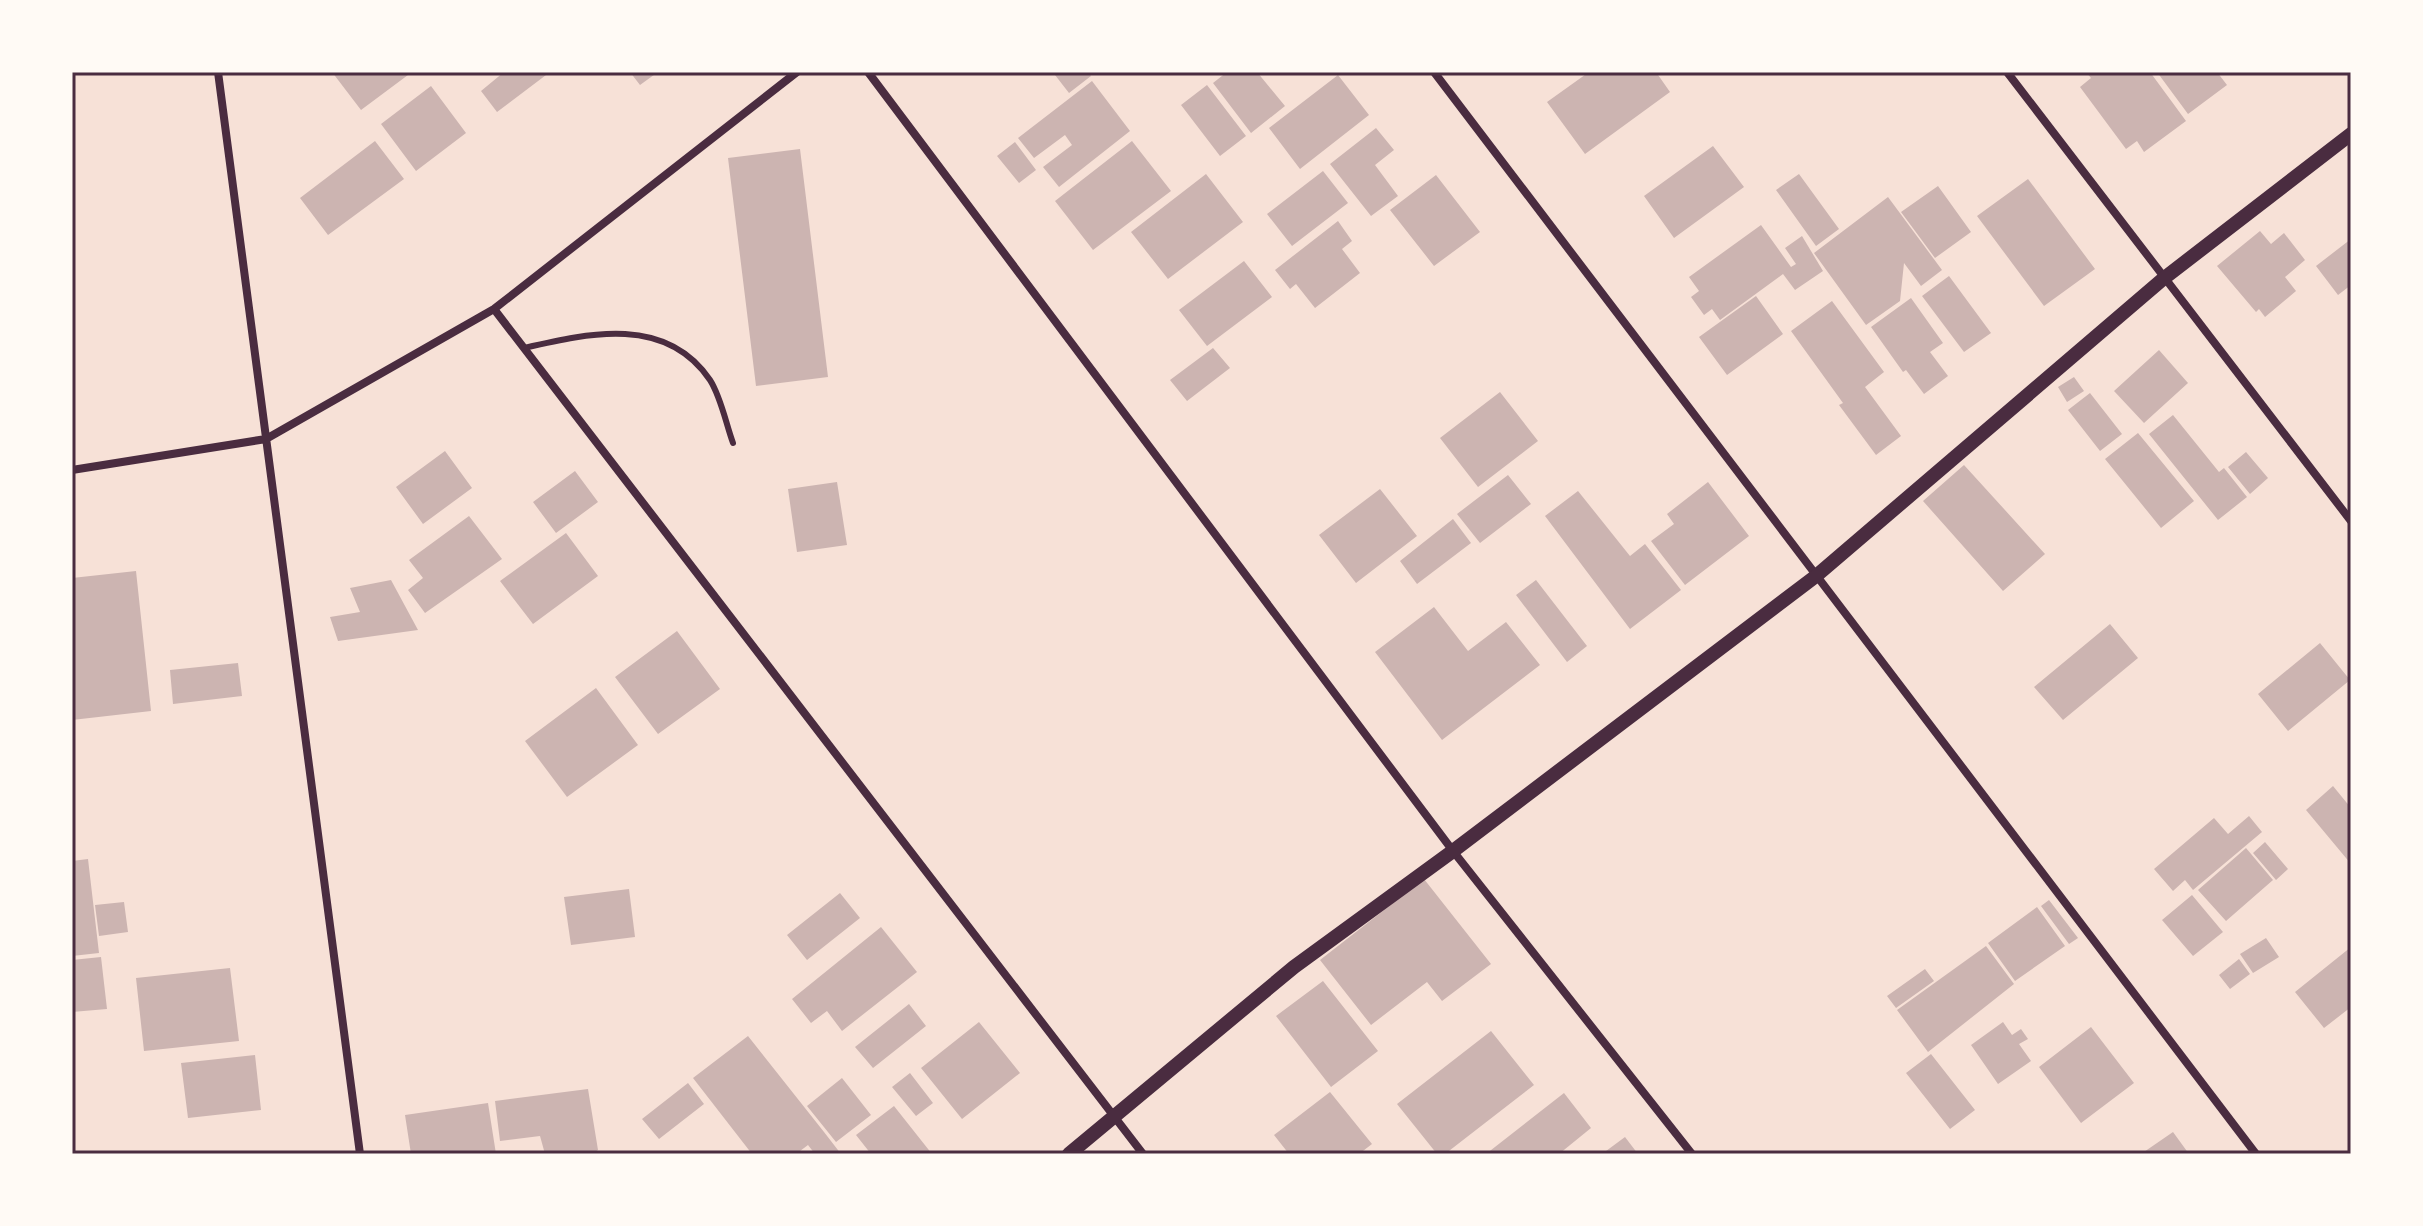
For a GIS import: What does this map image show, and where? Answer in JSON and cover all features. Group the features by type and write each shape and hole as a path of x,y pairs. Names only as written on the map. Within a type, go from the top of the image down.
{"street":[{"path":"218,72 360,1154"},
{"path":"72,470 266,439 494,309 797,72"},
{"path":"868,72 1453,851 1692,1154"},
{"path":"1434,72 2256,1154"},
{"path":"2007,72 2351,521"},
{"path":"1069,1154 1294,967 1453,851 1816,576 2163,279 2351,134"},
{"path":"494,309 1143,1154"}],"lane":[{"path":"524,348 575,337 642,334 682,350 711,381 733,443"}],"building":[{"path":"332,72 412,72 361,110"},
{"path":"504,72 550,72 497,112 481,91"},
{"path":"630,72 658,72 640,85"},
{"path":"1060,72 1088,72 1091,76 1069,93 1055,75"},
{"path":"1227,72 1257,72 1285,106 1251,133 1213,83"},
{"path":"1589,72 1656,72 1670,92 1585,154 1547,102"},
{"path":"2086,72 2150,72 2186,121 2144,152 2137,141 2126,149 2080,87 2091,78"},
{"path":"2157,72 2217,72 2227,85 2188,114"},
{"path":"1338,75 1369,115 1300,169 1269,128"},
{"path":"1092,81 1130,131 1059,187 1043,167 1072,145 1065,135 1034,158 1018,138"},
{"path":"1207,85 1246,136 1220,156 1181,105"},
{"path":"431,86 466,133 416,171 381,124"},
{"path":"1376,128 1394,150 1375,165 1398,196 1371,216 1330,164"},
{"path":"375,141 404,179 328,235 300,198"},
{"path":"1132,141 1171,191 1093,250 1055,201"},
{"path":"1015,142 1036,170 1019,183 997,156"},
{"path":"1713,146 1744,187 1674,238 1644,196"},
{"path":"800,149 828,377 756,386 728,158"},
{"path":"1323,171 1348,203 1292,246 1267,214"},
{"path":"1206,174 1243,222 1168,279 1131,232"},
{"path":"1799,174 1839,229 1816,246 1776,190"},
{"path":"1436,175 1480,232 1434,266 1390,210"},
{"path":"2028,179 2095,269 2044,306 1977,216"},
{"path":"1938,186 1971,232 1935,258 1901,212"},
{"path":"1888,197 1942,270 1921,286 1904,263 1900,301 1866,325 1814,253"},
{"path":"1338,221 1352,241 1342,249 1360,273 1315,308 1296,284 1290,289 1275,270"},
{"path":"1761,225 1791,267 1796,264 1785,248 1802,236 1823,271 1795,290 1783,274 1720,320 1712,309 1704,315 1691,297 1699,291 1689,277"},
{"path":"2260,231 2271,244 2284,233 2305,260 2285,277 2296,291 2265,317 2259,309 2256,312 2217,266"},
{"path":"2351,239 2351,285 2338,295 2316,266"},
{"path":"1244,261 1272,297 1207,346 1179,310"},
{"path":"1949,276 1991,333 1964,352 1922,296"},
{"path":"1756,296 1783,334 1727,375 1699,337"},
{"path":"1911,298 1943,343 1930,352 1948,376 1924,394 1906,370 1903,372 1871,327"},
{"path":"1832,301 1884,372 1865,387 1901,436 1876,455 1791,331"},
{"path":"1213,348 1230,368 1187,401 1170,380"},
{"path":"2159,350 2188,383 2144,423 2114,391"},
{"path":"2074,377 2084,391 2067,402 2058,387"},
{"path":"1500,392 1538,441 1478,487 1440,438"},
{"path":"2090,393 2122,434 2100,451 2068,410"},
{"path":"2173,415 2219,472 2224,468 2247,497 2218,520 2149,434"},
{"path":"2138,433 2194,501 2161,528 2105,459"},
{"path":"445,451 472,488 423,524 396,487"},
{"path":"2246,452 2268,478 2250,494 2228,467"},
{"path":"1964,465 2045,554 2003,591 1923,501"},
{"path":"575,471 598,502 556,533 533,502"},
{"path":"1508,475 1531,504 1480,543 1457,514"},
{"path":"837,482 847,545 797,552 788,489"},
{"path":"1708,482 1749,536 1685,585 1651,541 1674,524 1667,514"},
{"path":"1380,489 1417,536 1356,583 1319,535"},
{"path":"1578,491 1630,556 1645,544 1681,590 1630,629 1545,516"},
{"path":"469,516 502,559 425,613 408,590 423,578 409,560"},
{"path":"1453,519 1471,543 1417,584 1400,561"},
{"path":"566,533 598,576 533,624 500,581"},
{"path":"136,571 151,711 72,720 72,578"},
{"path":"391,580 418,630 338,641 330,617 360,612 350,588"},
{"path":"1536,580 1587,646 1567,662 1516,595"},
{"path":"1434,607 1468,651 1506,622 1540,665 1442,740 1375,652"},
{"path":"2110,624 2138,658 2063,720 2034,687"},
{"path":"677,631 720,689 658,734 615,677"},
{"path":"2320,643 2350,680 2288,731 2258,694"},
{"path":"238,663 242,696 173,704 170,670"},
{"path":"596,688 638,745 567,797 525,741"},
{"path":"2333,786 2351,808 2351,864 2306,810"},
{"path":"2249,816 2262,832 2193,890 2185,880 2173,891 2154,869 2214,818 2228,834"},
{"path":"2265,842 2288,869 2276,880 2253,853"},
{"path":"2246,848 2273,880 2226,921 2198,890"},
{"path":"88,859 99,953 72,956 72,861"},
{"path":"1424,879 1491,964 1442,1001 1427,982 1371,1025 1320,960"},
{"path":"629,889 635,937 571,945 564,897"},
{"path":"840,893 860,918 807,960 787,935"},
{"path":"2192,895 2223,932 2193,956 2162,920"},
{"path":"2049,900 2078,938 2069,944 2041,906"},
{"path":"124,902 128,932 99,936 95,905"},
{"path":"2037,907 2065,946 2015,981 1988,943"},
{"path":"881,927 917,972 842,1031 827,1011 811,1023 792,999"},
{"path":"2266,938 2279,957 2253,973 2240,954"},
{"path":"1986,946 2014,984 1928,1052 1897,1010"},
{"path":"2351,947 2351,1007 2324,1028 2295,992"},
{"path":"101,957 107,1009 72,1012 72,960"},
{"path":"2239,959 2250,974 2230,989 2219,975"},
{"path":"230,968 239,1041 144,1051 136,978"},
{"path":"1925,969 1934,981 1896,1008 1887,996"},
{"path":"1323,981 1378,1051 1331,1087 1276,1016"},
{"path":"909,1004 926,1026 873,1068 855,1047"},
{"path":"979,1022 1020,1073 962,1119 921,1068"},
{"path":"2003,1022 2012,1035 2021,1029 2028,1039 2019,1044 2031,1061 1998,1084 1971,1045"},
{"path":"2091,1027 2134,1083 2081,1123 2039,1067"},
{"path":"1491,1031 1534,1085 1445,1154 1437,1154 1397,1104"},
{"path":"748,1036 841,1154 815,1154 808,1145 796,1154 752,1154 693,1078"},
{"path":"1931,1054 1975,1110 1950,1129 1906,1073"},
{"path":"255,1055 261,1110 188,1118 181,1063"},
{"path":"910,1073 933,1103 916,1116 892,1087"},
{"path":"842,1078 871,1115 836,1142 807,1106"},
{"path":"688,1083 704,1104 659,1139 642,1119"},
{"path":"588,1089 598,1150 592,1154 545,1154 540,1136 500,1141 495,1101"},
{"path":"1330,1092 1372,1144 1359,1154 1289,1154 1274,1135"},
{"path":"1564,1093 1591,1128 1559,1154 1486,1154"},
{"path":"488,1103 496,1154 411,1154 405,1115"},
{"path":"894,1106 932,1154 871,1154 856,1135"},
{"path":"2173,1132 2189,1154 2141,1154"},
{"path":"1625,1137 1638,1154 1602,1154"}]}
